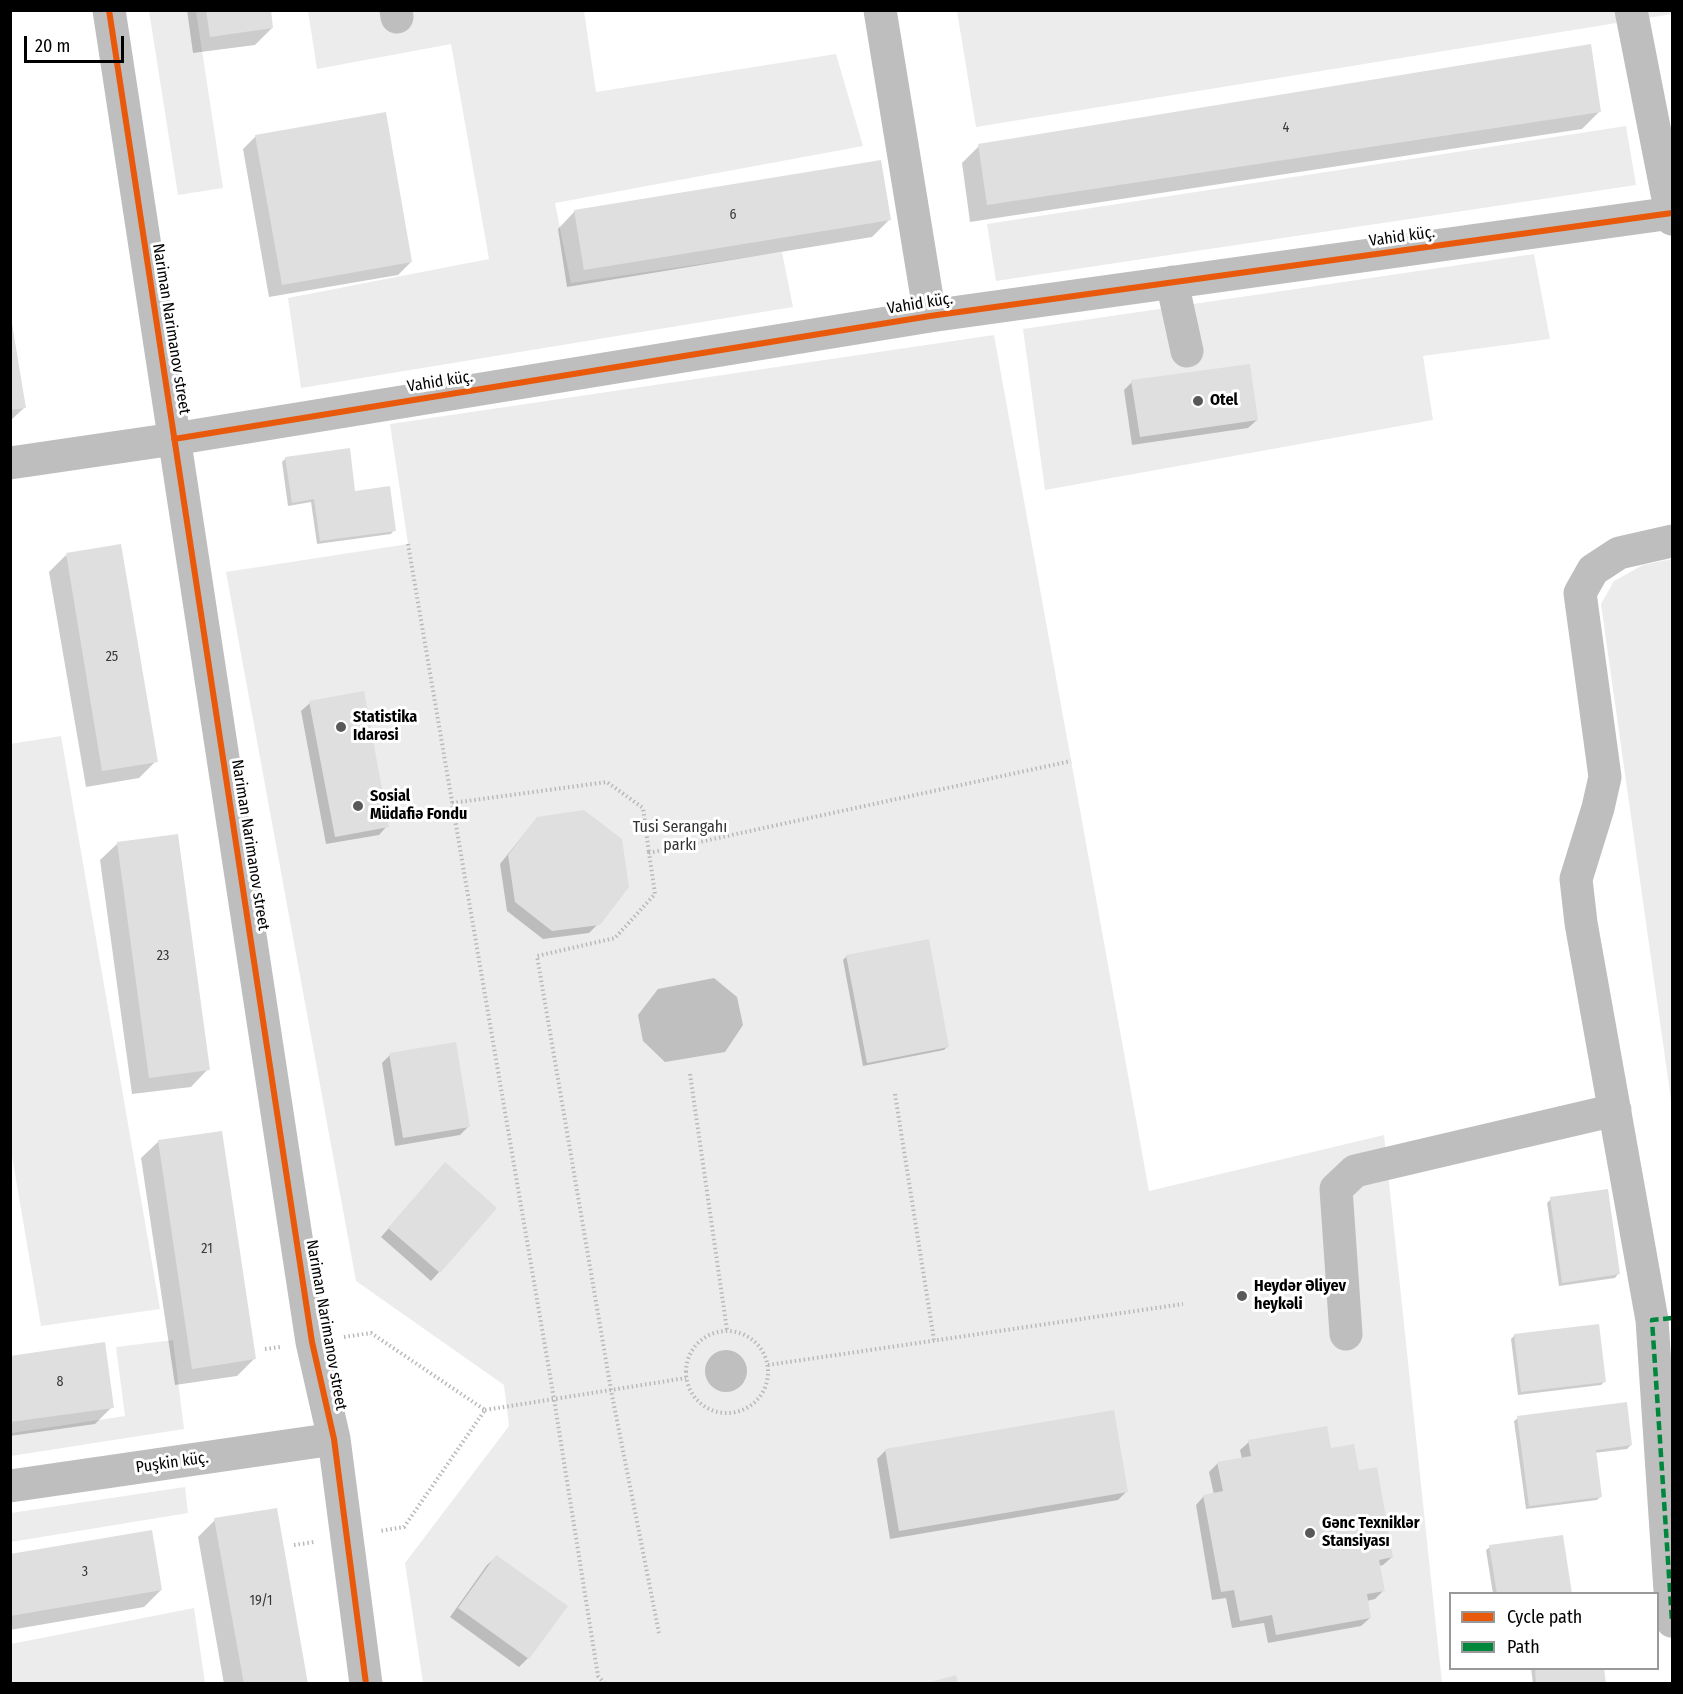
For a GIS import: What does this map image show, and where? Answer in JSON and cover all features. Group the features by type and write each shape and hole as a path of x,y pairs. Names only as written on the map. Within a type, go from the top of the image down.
{"street":[{"name":"Nariman Narimanov street","path":"109,10 312,1342 333,1439 366,1683"},
{"path":"880,10 930,316"},
{"path":"1630,10 1672,215"},
{"name":"Vahid küç.","path":"10,463 174,439 930,316 1672,215"},
{"path":"1172,282 1187,351"},
{"path":"1672,542 1619,553 1593,570 1580,593 1605,777 1576,879 1581,923 1615,1110 1662,1319 1672,1621"},
{"path":"1346,1334 1336,1189 1355,1171 1615,1110"},
{"name":"Puşkin küç.","path":"10,1486 333,1439"}],"path":[{"path":"408,544 554,1399 598,1676 605,1683"},
{"path":"649,853 1071,761"},
{"path":"453,803 607,782 644,808 655,894 615,938 537,956 611,1390 659,1633"},
{"path":"690,1074 727,1330"},
{"path":"895,1094 934,1340"},
{"path":"768,1365 1183,1304"},
{"path":"727,1330 741,1333 753,1340 763,1351 768,1365 762,1393 753,1404 741,1411 726,1413 712,1410 700,1403 691,1392 686,1378 686,1364 691,1350 700,1340 713,1333 727,1330"},
{"path":"266,1349 371,1333 485,1410 686,1378"},
{"path":"294,1545 404,1527 485,1410"}],"green space":[{"path":"1672,10 1672,14 976,127 957,11"},
{"path":"149,11 196,11 223,188 178,195"},
{"path":"308,11 584,11 596,92 836,54 863,146 555,203 571,283 782,252 793,307 301,388 288,298 489,259 451,44 317,69"},
{"path":"1626,126 1636,185 996,281 987,224"},
{"path":"1534,254 1550,339 1423,356 1433,420 1045,490 1023,329"},
{"name":"Tusi Serangahı parkı","path":"994,335 1149,1191 1384,1135 1442,1683 423,1683 405,1563 509,1426 504,1385 356,1281 226,572 408,544 390,424"},
{"path":"1672,559 1672,1107 1601,604 1614,581 1643,565"},
{"path":"61,736 160,1309 41,1326 11,1150 10,744"},
{"path":"173,1340 184,1429 11,1456 11,1433 125,1416 116,1347"},
{"path":"185,1487 188,1513 11,1542 11,1513"},
{"path":"194,1608 205,1683 11,1683 11,1644"}],"shaded area":[{"path":"714,978 737,997 743,1025 725,1052 665,1062 643,1041 638,1015 658,989"},
{"path":"726,1350 741,1356 747,1371 741,1386 726,1392 711,1386 705,1371 711,1356"}],"building":[{"path":"206,10 271,10 273,28 210,37"},
{"path":"1591,44 1601,112 987,205 978,144"},
{"path":"386,112 412,262 282,285 255,135"},
{"path":"881,160 891,220 584,270 574,210"},
{"path":"10,312 26,408 10,410"},
{"path":"1250,364 1258,420 1140,437 1131,380"},
{"path":"350,448 355,491 390,486 396,531 320,541 314,499 292,503 285,457"},
{"path":"121,544 158,762 102,771 66,553"},
{"path":"364,691 389,827 335,837 309,701"},
{"path":"584,810 622,839 629,887 600,925 552,931 515,902 508,855 537,817"},
{"path":"178,834 210,1070 149,1078 117,842"},
{"path":"929,939 949,1047 867,1063 846,955"},
{"path":"456,1042 470,1127 403,1138 389,1053"},
{"path":"222,1131 256,1359 192,1369 158,1140"},
{"path":"445,1162 497,1208 440,1273 388,1228"},
{"path":"1608,1189 1620,1274 1562,1283 1550,1197"},
{"path":"1599,1324 1606,1382 1521,1392 1514,1334"},
{"path":"105,1342 114,1408 10,1422 10,1356"},
{"path":"1627,1402 1632,1445 1596,1450 1602,1497 1529,1506 1517,1416"},
{"path":"1114,1410 1128,1492 899,1531 885,1449"},
{"path":"1327,1426 1331,1448 1354,1444 1359,1470 1377,1467 1393,1557 1379,1560 1385,1591 1367,1594 1371,1618 1276,1635 1272,1615 1240,1621 1234,1590 1221,1592 1203,1495 1223,1491 1217,1462 1251,1456 1248,1440"},
{"path":"277,1508 308,1684 244,1684 214,1518"},
{"path":"152,1530 162,1590 10,1616 10,1554"},
{"path":"1563,1535 1572,1592 1497,1592 1489,1545"},
{"path":"496,1555 568,1606 529,1659 458,1608"},
{"path":"1535,1670 1604,1670 1606,1684 1536,1684"},
{"path":"956,1675 958,1684 927,1684 927,1683"}],"marked path":[{"path":"1672,1318 1652,1320 1672,1621"}],"cycle path":[{"path":"109,10 312,1342 334,1439 366,1684"},
{"path":"174,439 930,316 1672,213"}],"place":[{"name":"Otel","path":"1198,401"},
{"name":"Statistika Idarəsi","path":"341,727"},
{"name":"Sosial Müdafiə Fondu","path":"358,806"},
{"name":"Heydər Əliyev heykəli","path":"1242,1296"},
{"name":"Gənc Texniklər Stansiyası","path":"1310,1533"}]}
